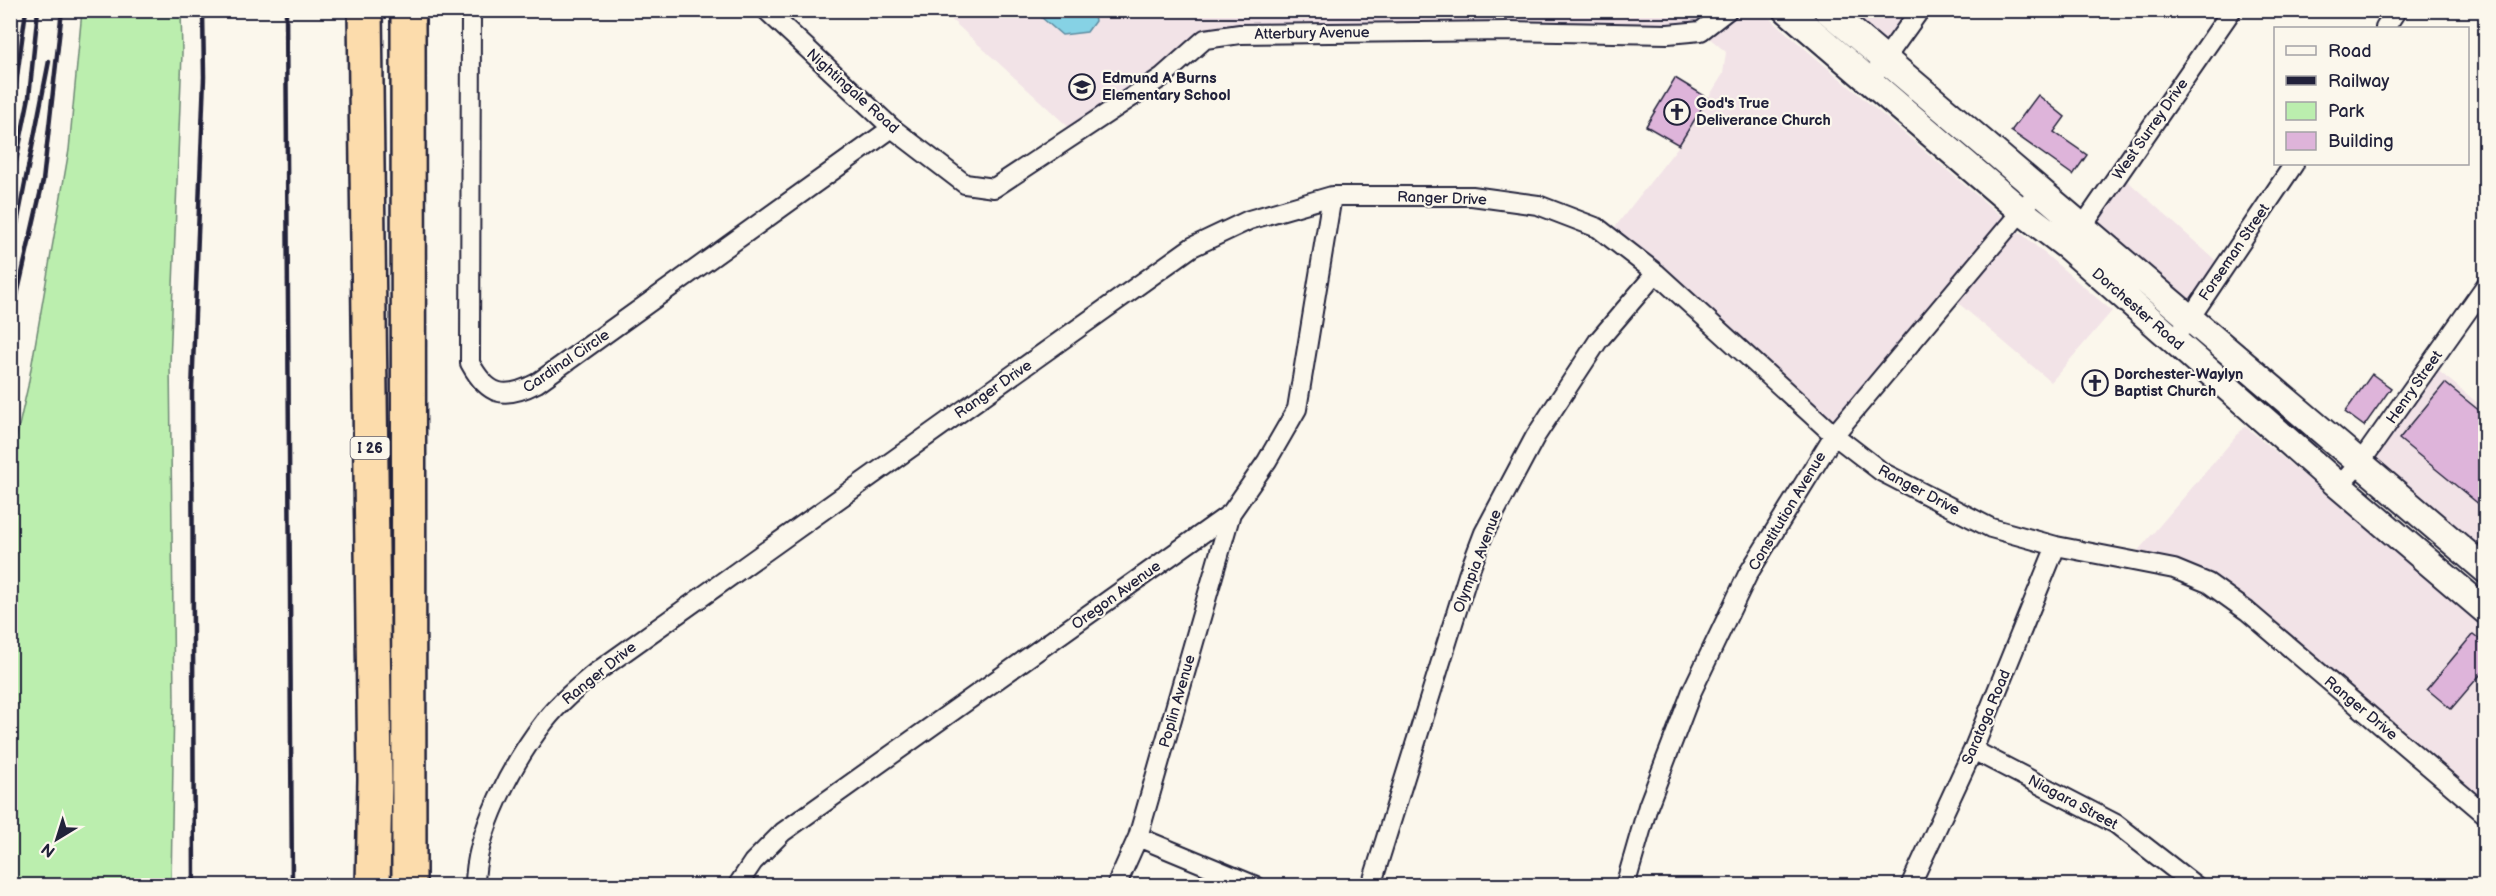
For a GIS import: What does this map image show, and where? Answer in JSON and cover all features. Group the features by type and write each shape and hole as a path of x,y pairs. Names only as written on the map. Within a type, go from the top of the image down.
{"highway":[{"name":"I 26","path":"365,10 375,779 374,885"},
{"name":"I 26","path":"408,10 409,885"},
{"path":"408,134 417,10"}],"main road":[{"name":"Dorchester Road","path":"1787,10 1878,70 2039,190 2075,237 2175,341 2339,486 2486,611"},
{"name":"Dorchester Road","path":"1827,10 1878,70 2021,211 2075,237 2190,318 2486,570"}],"street":[{"name":"Cardinal Circle","path":"471,10 470,363 480,380 495,392 517,393 537,382 892,128"},
{"name":"Nightingale Road","path":"766,10 892,128 944,166"},
{"name":"Atterbury Avenue","path":"944,166 965,184 994,188 1162,77 1205,39 1240,34 1509,31 1668,34 1701,31 1728,10"},
{"path":"1878,70 1920,10"},
{"name":"West Surrey Drive","path":"2075,237 2232,10"},
{"path":"2386,27 2397,10"},
{"name":"Forseman Street","path":"2175,341 2293,165"},
{"name":"Constitution Avenue","path":"1625,885 1648,806 1692,691 1748,574 1834,435 2039,190"},
{"name":"Ranger Drive","path":"475,885 484,840 493,811 513,768 545,721 564,700 595,673 1192,247 1249,220 1332,196 1472,196 1538,205 1598,228 1656,273 1834,435 1882,472 1991,528 2056,546 2174,569 2208,583 2247,611 2486,815"},
{"name":"Oregon Avenue","path":"737,885 753,862 783,832 1231,513 1268,461 1297,409 1332,196"},
{"name":"Olympia Avenue","path":"1371,885 1468,575 1484,533 1541,427 1598,341 1656,273"},
{"name":"Henry Street","path":"2339,486 2360,463 2486,285"},
{"name":"Poplin Avenue","path":"1116,885 1138,837 1231,513"},
{"name":"Saratoga Road","path":"1910,885 1973,750 2056,546"},
{"name":"Niagara Street","path":"1973,750 2116,824 2196,885"},
{"path":"1138,837 1256,885"}],"shaded area":[{"path":"942,11 1761,11 2112,311 2051,382 1950,296 1834,435 1608,236 1677,148 1723,74 1726,52 1701,31 1205,39 1076,134"},
{"path":"1850,11 1920,11 1893,48"},
{"path":"2120,174 2224,268 2197,307 2090,217"},
{"path":"2430,364 2485,409 2485,554 2367,452"},
{"path":"2245,426 2485,627 2485,815 2208,583 2130,560"}],"green space":[{"path":"82,11 181,11 182,53 170,363 174,700 171,885 11,885 11,461 28,386 69,150"}],"water":[{"path":"1034,11 1093,11 1095,21 1087,32 1062,35"}],"building":[{"name":"God's True Deliverance Church","path":"1675,78 1708,98 1679,145 1646,126"},
{"path":"2038,95 2065,117 2054,132 2087,155 2073,175 2011,131"},
{"path":"2372,374 2391,388 2364,426 2345,412"},
{"path":"2445,383 2486,416 2486,510 2399,439"},
{"path":"2473,634 2486,644 2486,668 2451,709 2427,689"}],"railway":[{"path":"10,128 26,10"},
{"path":"10,191 29,97 38,10"},
{"path":"10,326 43,181 62,10"},
{"path":"194,886 192,392 204,77 203,10"},
{"path":"286,10 292,886"},
{"path":"10,259 49,61"}],"place":[{"name":"Edmund A Burns Elementary School","path":"1082,87"},
{"name":"God's True Deliverance Church","path":"1677,112"},
{"name":"Dorchester-Waylyn Baptist Church","path":"2095,383"}]}
